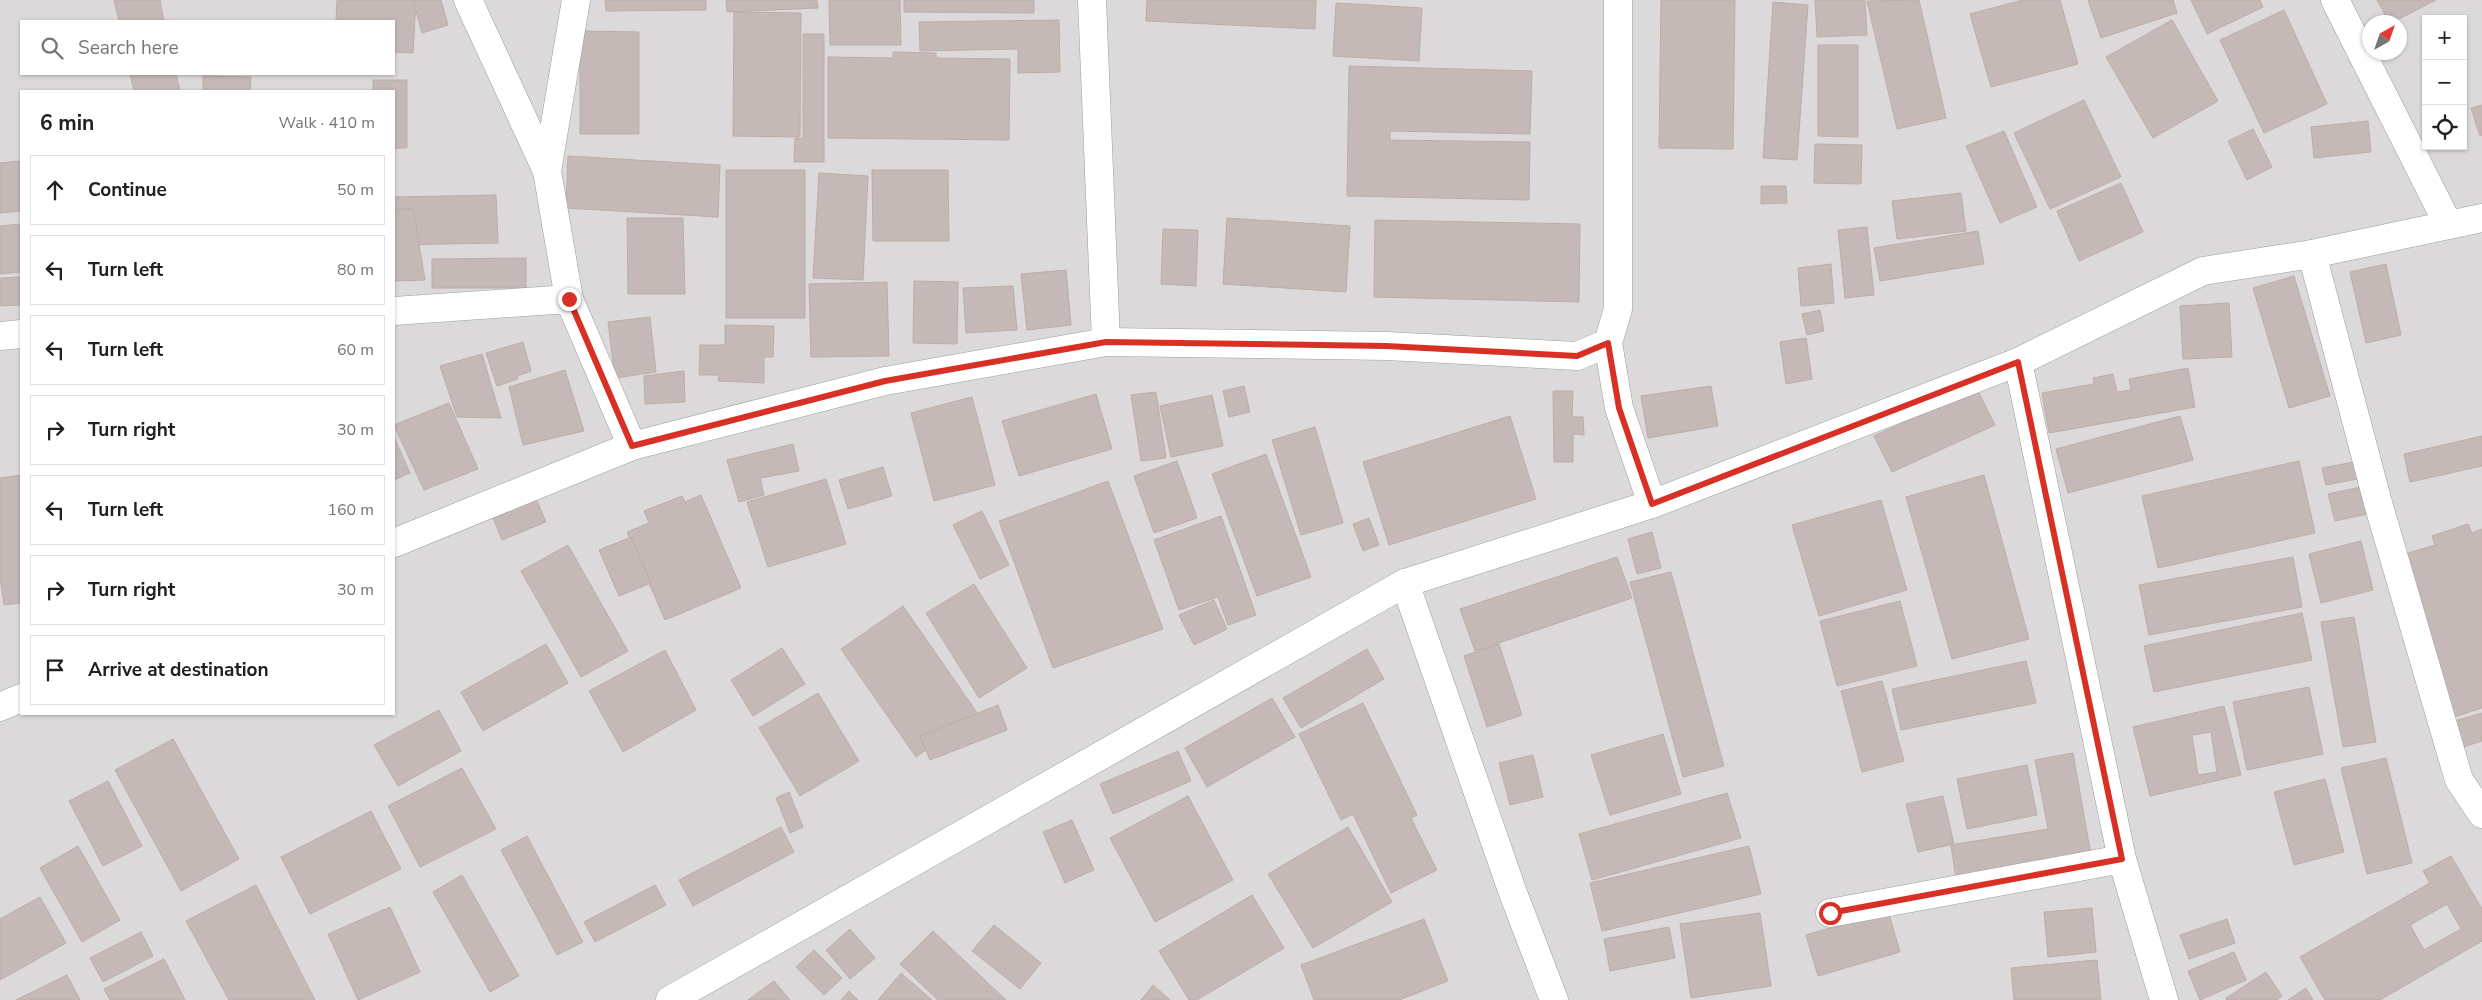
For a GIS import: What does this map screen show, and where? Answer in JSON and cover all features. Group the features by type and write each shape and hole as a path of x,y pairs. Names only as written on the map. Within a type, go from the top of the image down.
{"street":[{"path":"468,0 547,171 569,299 632,446"},
{"path":"547,171 576,0"},
{"path":"1092,0 1106,342"},
{"path":"1618,0 1618,309 1608,343 1619,408 1652,504"},
{"path":"2336,0 2448,224"},
{"path":"670,1000 1405,583 1652,504 2018,362 2203,271 2312,254 2482,218"},
{"path":"2312,254 2378,502 2459,780 2482,814"},
{"path":"395,311 569,299"},
{"path":"0,336 20,334"},
{"path":"395,543 632,446 885,381 1106,342 1386,346 1577,356 1608,343"},
{"path":"2018,362 2122,859 2164,1000"},
{"path":"1405,583 1513,893 1554,1000"},
{"path":"0,707 20,698"},
{"path":"1830,913 2122,859"}],"shaded area":[{"path":"0,0 2482,0 2482,1000 0,1000"}],"building":[{"path":"114,0 160,0 164,20 119,20"},
{"path":"337,0 416,0 413,53 395,52 395,20 336,20"},
{"path":"413,0 441,0 448,25 422,33"},
{"path":"605,0 706,0 706,10 606,11"},
{"path":"726,0 817,0 818,8 727,12"},
{"path":"829,0 900,0 901,45 830,45"},
{"path":"904,0 1034,0 1034,13 904,12"},
{"path":"1147,0 1316,0 1315,29 1146,21"},
{"path":"1661,0 1735,0 1733,149 1659,148"},
{"path":"1815,0 1865,0 1867,35 1817,37"},
{"path":"1919,0 1946,118 1897,129 1867,1"},
{"path":"2023,0 2060,0 2078,64 1991,87 1970,14"},
{"path":"2088,0 2173,0 2177,13 2101,38"},
{"path":"2191,0 2260,0 2263,7 2207,34"},
{"path":"2377,0 2436,0 2407,15 2385,15"},
{"path":"1773,2 1808,5 1797,160 1763,158"},
{"path":"1336,3 1422,8 1419,61 1333,56"},
{"path":"2284,10 2327,104 2264,133 2220,40"},
{"path":"734,12 801,13 800,137 733,136"},
{"path":"1059,20 1060,72 1018,73 1018,49 920,51 919,22"},
{"path":"2172,20 2218,101 2153,138 2106,57"},
{"path":"580,31 639,32 639,134 580,134"},
{"path":"803,34 824,34 824,162 794,162 795,138 803,139"},
{"path":"1818,45 1858,45 1858,137 1818,136"},
{"path":"893,52 936,53 936,58 1010,59 1009,140 828,138 828,57 893,58"},
{"path":"1349,66 1532,71 1530,134 1390,131 1390,140 1530,142 1529,200 1347,196"},
{"path":"130,75 176,75 180,90 134,90"},
{"path":"203,76 251,77 250,90 203,90"},
{"path":"373,80 407,80 407,148 395,148 395,90 373,90"},
{"path":"2084,100 2121,177 2050,209 2014,133"},
{"path":"2482,105 2482,135 2480,136 2471,108"},
{"path":"2368,121 2371,152 2314,158 2311,127"},
{"path":"2253,129 2272,167 2247,180 2228,141"},
{"path":"2004,131 2037,207 2000,223 1966,146"},
{"path":"1815,144 1862,145 1861,184 1814,183"},
{"path":"568,156 720,165 718,217 566,208"},
{"path":"20,161 20,211 0,213 0,163"},
{"path":"726,170 805,170 805,318 726,318"},
{"path":"872,170 948,170 949,241 873,241"},
{"path":"819,173 868,176 863,280 813,278"},
{"path":"2121,183 2143,232 2079,261 2057,211"},
{"path":"1761,186 1786,186 1787,203 1761,204"},
{"path":"1961,193 1966,231 1897,239 1892,201"},
{"path":"496,195 498,243 395,245 395,197"},
{"path":"413,208 425,280 395,281 395,210"},
{"path":"627,218 683,218 685,294 628,294"},
{"path":"1227,218 1350,226 1346,292 1223,284"},
{"path":"1375,220 1580,224 1579,302 1374,297"},
{"path":"20,224 20,272 0,274 0,226"},
{"path":"1867,227 1874,295 1845,298 1838,230"},
{"path":"1163,229 1198,230 1196,286 1161,284"},
{"path":"1978,231 1984,264 1880,281 1874,248"},
{"path":"526,258 526,288 432,288 432,259"},
{"path":"1831,264 1834,303 1801,306 1798,268"},
{"path":"2386,264 2401,335 2366,343 2350,272"},
{"path":"1066,270 1071,325 1027,330 1021,274"},
{"path":"2294,276 2330,396 2289,408 2253,288"},
{"path":"20,277 20,305 0,306 0,278"},
{"path":"914,281 958,282 957,344 913,343"},
{"path":"887,282 889,356 811,357 809,284"},
{"path":"1013,286 1017,330 966,333 963,288"},
{"path":"2229,303 2232,357 2183,359 2180,306"},
{"path":"1820,310 1824,331 1807,335 1802,314"},
{"path":"650,317 656,372 615,378 608,322"},
{"path":"725,325 774,326 773,357 764,357 764,383 718,381 719,375 699,375 700,345 725,345"},
{"path":"1806,338 1812,379 1786,384 1780,342"},
{"path":"523,342 531,371 517,376 518,379 497,386 486,353"},
{"path":"482,354 501,418 457,417 440,366"},
{"path":"2188,368 2195,407 2049,433 2042,393 2094,384 2093,378 2113,374 2117,392 2131,390 2129,379"},
{"path":"565,370 584,431 523,445 509,387"},
{"path":"684,371 685,402 645,404 644,376"},
{"path":"1244,386 1250,412 1229,417 1223,391"},
{"path":"1711,386 1718,426 1648,438 1641,396"},
{"path":"1977,389 1995,425 1892,472 1874,436"},
{"path":"1553,391 1573,391 1572,417 1583,417 1584,435 1573,434 1573,462 1554,462"},
{"path":"1156,392 1166,458 1141,461 1131,395"},
{"path":"1096,394 1112,449 1019,476 1002,421"},
{"path":"1212,395 1223,446 1171,457 1160,406"},
{"path":"972,397 995,485 934,501 911,413"},
{"path":"449,403 478,469 424,490 395,425"},
{"path":"1510,416 1536,499 1389,545 1363,462"},
{"path":"2180,416 2193,460 2068,493 2056,449"},
{"path":"1315,427 1343,523 1301,535 1272,440"},
{"path":"2482,436 2482,466 2410,482 2404,454"},
{"path":"395,439 410,473 395,480"},
{"path":"793,444 799,471 760,478 764,495 739,502 727,460"},
{"path":"1266,454 1311,577 1257,596 1212,474"},
{"path":"1177,461 1197,518 1154,533 1134,476"},
{"path":"2299,461 2315,533 2158,568 2142,496"},
{"path":"2354,462 2357,479 2326,485 2322,468"},
{"path":"883,467 892,496 848,509 839,480"},
{"path":"20,475 20,603 4,605 0,577 0,478"},
{"path":"1984,475 2029,639 1952,659 1906,497"},
{"path":"826,479 846,544 768,567 747,502"},
{"path":"1108,481 1163,629 1053,668 999,521"},
{"path":"2361,487 2367,514 2335,521 2328,494"},
{"path":"534,494 546,522 502,540 491,513"},
{"path":"701,495 741,588 665,620 627,532 649,523 644,511 682,496 685,502"},
{"path":"1881,500 1907,590 1819,616 1792,525"},
{"path":"982,511 1009,565 980,579 953,525"},
{"path":"1221,516 1256,615 1228,625 1218,597 1179,610 1154,540"},
{"path":"1369,518 1379,545 1363,551 1353,524"},
{"path":"2468,524 2472,533 2482,529 2482,708 2451,718 2405,554 2435,545 2432,536"},
{"path":"1652,532 1661,568 1637,574 1628,539"},
{"path":"631,537 651,583 619,596 599,550"},
{"path":"2361,541 2373,590 2321,603 2309,554"},
{"path":"568,545 628,651 581,677 521,571"},
{"path":"1617,557 1632,598 1475,651 1460,609"},
{"path":"2293,557 2302,607 2149,635 2139,585"},
{"path":"1671,572 1724,766 1683,777 1630,582"},
{"path":"974,584 1027,668 979,698 926,613"},
{"path":"1214,600 1227,629 1194,645 1179,615"},
{"path":"1900,601 1917,666 1837,686 1820,621"},
{"path":"903,606 978,714 916,757 841,649"},
{"path":"2302,613 2312,660 2154,692 2144,646"},
{"path":"2354,617 2376,742 2343,747 2321,622"},
{"path":"546,644 568,683 483,731 461,692"},
{"path":"1499,644 1522,715 1487,727 1464,656"},
{"path":"782,648 805,684 753,716 731,680"},
{"path":"1367,649 1384,679 1301,728 1283,698"},
{"path":"665,650 696,710 623,752 589,691"},
{"path":"2026,661 2036,703 1901,730 1892,689"},
{"path":"1882,681 1904,761 1862,772 1841,691"},
{"path":"2309,687 2323,754 2247,770 2233,702"},
{"path":"818,693 859,761 800,796 759,728"},
{"path":"1272,698 1295,737 1207,787 1185,748"},
{"path":"1363,703 1417,815 1411,818 1437,870 1391,893 1353,814 1341,820 1299,734"},
{"path":"998,705 1007,730 930,760 920,736"},
{"path":"2224,706 2241,775 2150,796 2133,727","holes":["2211,732 2217,772 2198,775 2192,735"]},
{"path":"439,710 461,751 398,786 374,745"},
{"path":"2482,713 2482,741 2460,748 2451,722"},
{"path":"1663,734 1681,794 1610,815 1591,755"},
{"path":"173,739 239,859 181,891 115,770"},
{"path":"1178,751 1191,781 1113,814 1100,784"},
{"path":"2073,753 2091,855 1956,879 1951,845 2048,829 2035,760"},
{"path":"1533,755 1543,797 1510,805 1499,763"},
{"path":"2386,758 2412,863 2367,874 2341,768"},
{"path":"2027,765 2037,815 1967,829 1957,779"},
{"path":"462,768 496,829 420,867 388,806"},
{"path":"2325,779 2344,852 2294,865 2274,792"},
{"path":"108,781 142,846 103,866 69,801"},
{"path":"789,792 803,827 790,833 776,798"},
{"path":"1727,793 1741,838 1592,880 1579,834"},
{"path":"1188,796 1233,880 1155,922 1110,838"},
{"path":"1943,796 1954,844 1918,852 1906,804"},
{"path":"371,811 401,869 310,914 281,857"},
{"path":"1072,820 1094,870 1065,883 1043,832"},
{"path":"781,827 794,852 693,906 679,880"},
{"path":"1348,827 1392,902 1313,948 1268,874"},
{"path":"527,836 583,942 557,955 501,850"},
{"path":"78,846 120,920 82,942 40,868"},
{"path":"1749,846 1761,894 1602,931 1590,883"},
{"path":"2451,856 2482,909 2482,941 2380,1000 2325,1000 2300,957 2430,883 2423,871","holes":["2447,904 2461,929 2424,950 2410,925"]},
{"path":"462,875 519,976 490,992 433,892"},
{"path":"256,885 315,1000 229,1000 186,921"},
{"path":"655,885 666,905 595,942 584,922"},
{"path":"1252,895 1284,948 1197,1000 1189,1000 1159,951"},
{"path":"40,897 66,943 0,980 0,919"},
{"path":"390,907 420,972 358,1000 328,934"},
{"path":"2092,908 2096,952 2048,957 2044,912"},
{"path":"1888,911 1900,952 1818,976 1806,935"},
{"path":"1760,913 1771,986 1691,998 1680,924"},
{"path":"1424,919 1448,981 1399,1000 1314,1000 1301,965"},
{"path":"2227,919 2235,943 2189,959 2180,935"},
{"path":"994,925 1041,963 1020,989 972,951"},
{"path":"1669,927 1675,958 1610,971 1604,939"},
{"path":"850,929 875,958 850,979 826,950"},
{"path":"933,931 1006,1000 938,1000 900,964"},
{"path":"141,932 153,956 103,982 90,958"},
{"path":"814,950 842,978 824,995 796,967"},
{"path":"2234,952 2246,980 2200,1000 2188,971"},
{"path":"164,959 185,1000 110,1000 104,989"},
{"path":"2097,960 2101,1000 2014,1000 2011,968"},
{"path":"2266,972 2282,996 2277,1000 2227,1000 2226,998"},
{"path":"901,973 932,1000 878,1000"},
{"path":"67,975 80,1000 16,1000"},
{"path":"774,981 790,1000 748,1000"},
{"path":"1153,985 1170,1000 1141,1000"},
{"path":"2306,988 2313,1000 2288,1000"},
{"path":"849,991 858,1000 841,1000"}],"route":[{"path":"569,299 632,446 885,381 1106,342 1386,346 1577,356 1608,343 1619,408 1652,504 2018,362 2122,859 1830,913"}]}
